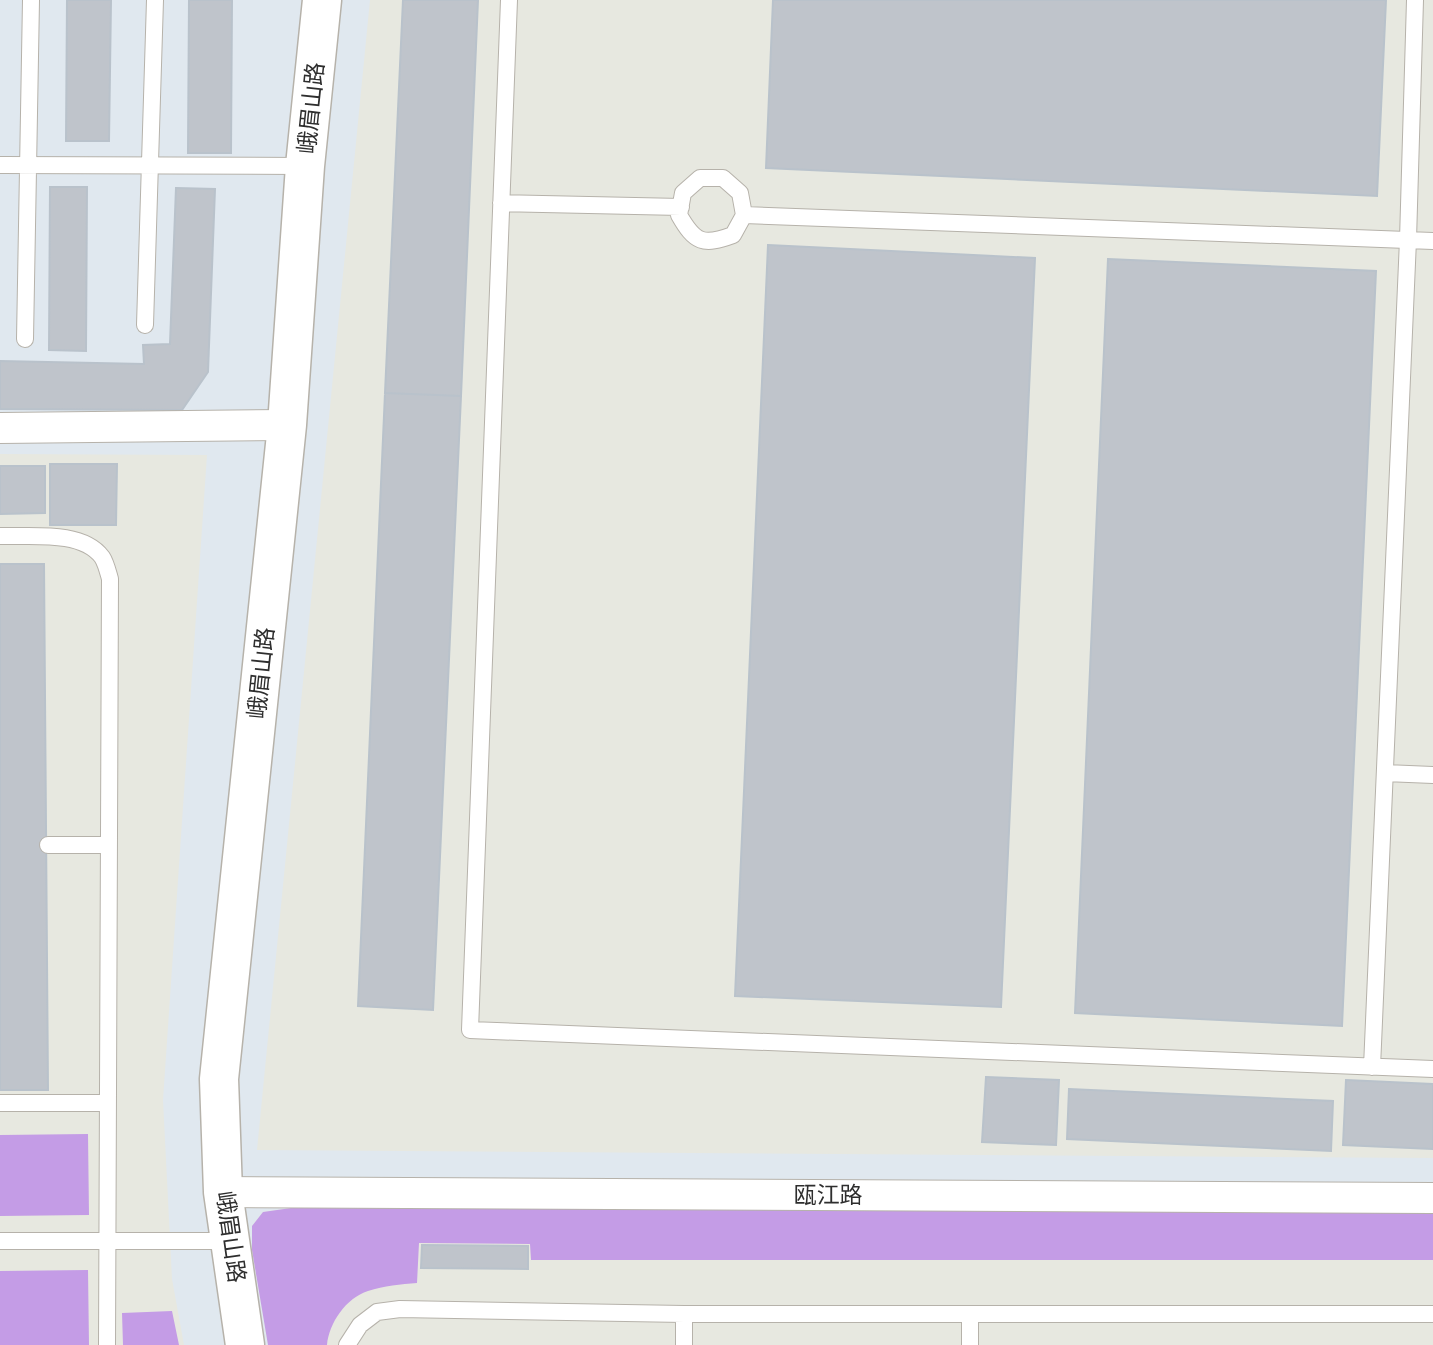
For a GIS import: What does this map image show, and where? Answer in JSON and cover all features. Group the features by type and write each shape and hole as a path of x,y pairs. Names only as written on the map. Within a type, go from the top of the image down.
{"street":[{"name":"峨眉山路","path":"245,1345 223,1192 219,1079 287,425 305,166 320,7"},
{"path":"0,428 287,425"},
{"name":"瓯江路","path":"223,1192 1433,1198"}],"lane":[{"path":"24,340 31,0"},
{"path":"145,325 155,0"},
{"path":"509,0 470,1030 1433,1069"},
{"path":"1372,1067 1408,240 1415,0"},
{"path":"0,165 305,166"},
{"path":"700,178 723,178 740,193 744,215 733,235 712,243 691,235 679,215 683,193 700,178"},
{"path":"501,203 681,207"},
{"path":"744,215 1433,241"},
{"path":"0,537 62,537 90,545 104,559 110,579 107,1345"},
{"path":"1385,773 1433,775"},
{"path":"48,845 109,845"},
{"path":"0,1103 108,1103"},
{"path":"0,1241 231,1241"},
{"path":"347,1345 360,1325 377,1312 400,1309 684,1314 1433,1314"},
{"path":"684,1314 684,1345"},
{"path":"970,1314 970,1345"}],"shaded area":[{"path":"370,0 1433,0 1433,1158 257,1150"},
{"path":"0,454 207,455 163,1100 172,1279 184,1345 0,1345"},
{"path":"88,1134 89,1215 0,1216 0,1135"},
{"path":"291,1208 1433,1209 1433,1345 268,1345 252,1250 252,1226 263,1212"},
{"path":"291,1208 1433,1209 1433,1260 531,1260 530,1244 419,1243 417,1283 392,1285 360,1294 340,1312 331,1328 327,1345 268,1345 252,1250 252,1226 263,1212"},
{"path":"88,1270 89,1345 0,1345 0,1271"},
{"path":"172,1311 179,1345 123,1345 122,1313"}],"building":[{"path":"67,0 111,0 109,141 66,141"},
{"path":"189,0 232,0 231,153 188,153"},
{"path":"403,0 478,0 461,396 385,393"},
{"path":"773,0 1386,0 1377,196 766,168"},
{"path":"50,187 87,187 86,351 49,350"},
{"path":"176,188 215,189 208,372 182,410 0,409 0,361 144,364 143,345 170,344"},
{"path":"768,245 1035,258 1001,1007 735,996"},
{"path":"1108,259 1376,271 1342,1026 1075,1013"},
{"path":"385,393 461,396 433,1010 358,1006"},
{"path":"50,464 117,464 116,525 50,525"},
{"path":"0,466 45,466 45,513 0,514"},
{"path":"0,564 44,564 48,1090 0,1090"},
{"path":"986,1077 1059,1080 1056,1145 982,1142"},
{"path":"1346,1080 1433,1084 1433,1149 1343,1145"},
{"path":"1069,1089 1333,1101 1331,1151 1067,1139"},
{"path":"422,1245 528,1246 528,1269 421,1268"}]}
